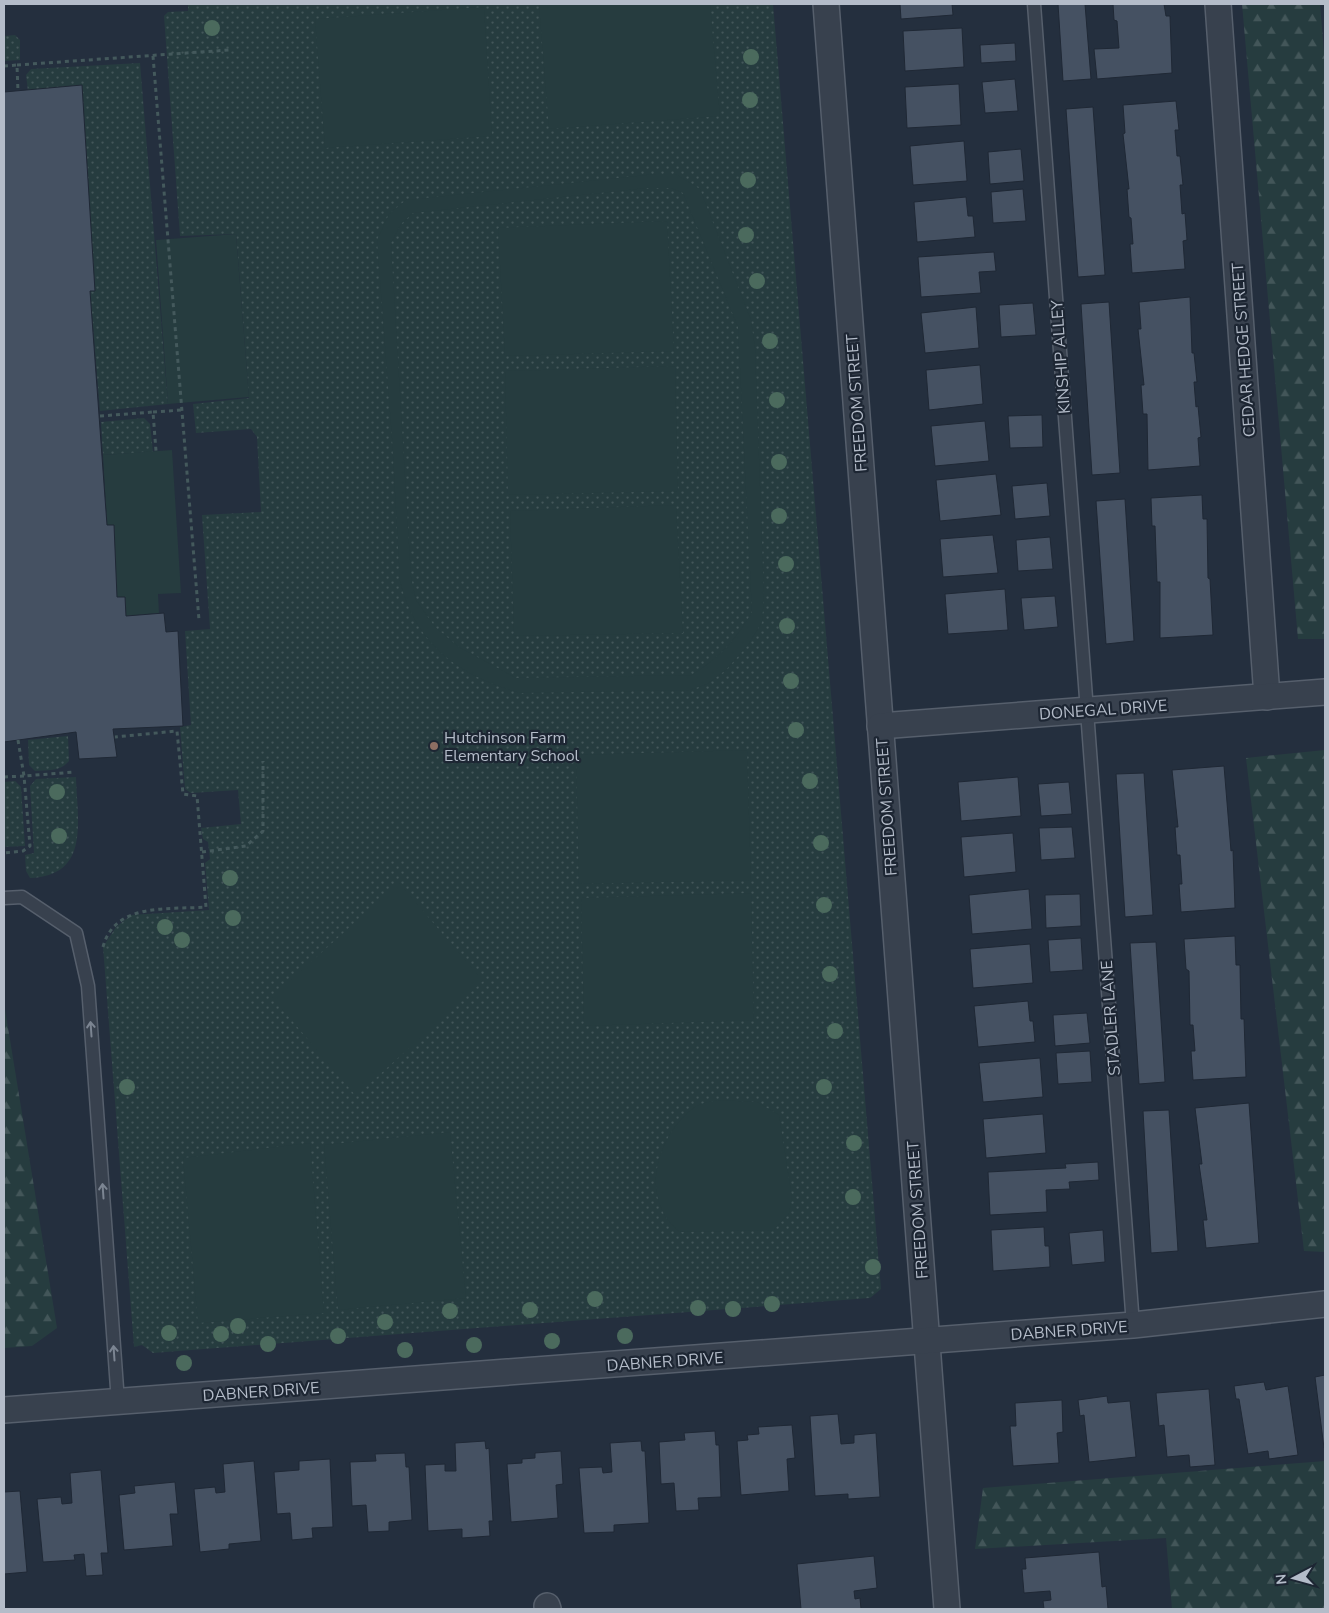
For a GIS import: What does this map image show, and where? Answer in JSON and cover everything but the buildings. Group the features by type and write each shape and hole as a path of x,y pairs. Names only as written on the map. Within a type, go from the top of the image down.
{"street":[{"name":"FREEDOM STREET","path":"826,4 947,1609"},
{"name":"CEDAR HEDGE STREET","path":"1218,4 1268,697"},
{"name":"DONEGAL DRIVE","path":"880,726 1325,692"},
{"name":"DABNER DRIVE","path":"4,1410 1133,1325 1325,1304"}],"lane":[{"name":"KINSHIP ALLEY","path":"1034,4 1086,710"},
{"name":"STADLER LANE","path":"1086,710 1133,1325"},
{"path":"4,898 22,897 76,932 86,977 118,1402"}],"path":[{"path":"4,66 229,50"},
{"path":"153,56 199,620"},
{"path":"17,65 18,92"},
{"path":"100,416 182,410"},
{"path":"154,412 156,451"},
{"path":"102,953 106,935 118,921 132,913 206,907 198,796 183,794 177,731 115,737"},
{"path":"4,852 23,851 30,846 24,776 18,740"},
{"path":"202,852 246,846 264,831 263,761"},
{"path":"4,777 75,772"}],"green space":[{"name":"Hutchinson Farm Elementary School","path":"188,4 773,4 881,1289 870,1298 153,1353 142,1345 134,1347 103,947 116,927 131,915 209,910 205,863 210,859 208,842 203,839 201,828 241,824 238,790 191,793 185,789 180,727 191,725 185,631 210,629 202,515 261,512 257,437 251,429 196,433 193,404 249,398 236,234 180,236 164,16 168,12 188,11"},
{"path":"710,4 720,116 549,129 539,5"},
{"path":"1242,4 1320,4 1325,64 1325,639 1298,639"},
{"path":"484,7 492,136 325,148 315,19"},
{"path":"15,35 20,40 20,60 4,61 4,36"},
{"path":"140,63 168,404 100,411 90,291 95,291 82,85 28,91 26,75 31,69"},
{"path":"656,174 675,174 700,189 751,320 755,348 764,596 762,622 748,645 726,670 707,684 690,690 521,693 478,678 460,667 443,655 417,623 407,603 400,581 392,438 377,240 389,214 406,200","holes":["647,188 671,188 683,193 738,327 752,612 726,648 711,662 692,675 516,678 459,647 435,627 416,600 411,577 391,243 401,224 413,213"]},
{"path":"667,221 674,351 505,356 498,228"},
{"path":"236,234 249,397 168,404 156,240"},
{"path":"675,366 678,491 508,495 505,371"},
{"path":"144,418 150,424 153,452 103,455 101,422"},
{"path":"172,450 181,593 158,594 159,613 126,616 125,597 117,597 114,525 107,525 103,455"},
{"path":"676,505 683,633 514,636 510,511"},
{"path":"68,736 69,761 65,765 54,770 35,771 29,765 28,740"},
{"path":"747,750 751,880 579,884 576,755"},
{"path":"1325,750 1325,1252 1304,1251 1246,758"},
{"path":"76,777 78,827 72,857 63,867 50,875 30,878 26,871 25,855 34,853 30,786 36,779"},
{"path":"15,781 21,787 25,846 4,847 4,782"},
{"path":"399,883 483,981 356,1096 272,997"},
{"path":"751,893 754,1020 584,1026 581,898"},
{"path":"4,1003 57,1328 32,1346 4,1348"},
{"path":"717,1100 757,1102 779,1115 792,1198 789,1213 774,1230 680,1232 667,1219 659,1203 656,1186 657,1168 662,1150 670,1134 681,1119 695,1107"},
{"path":"450,1132 466,1298 338,1310 324,1145"},
{"path":"310,1143 324,1313 198,1323 183,1158"},
{"path":"1325,1461 1325,1609 1172,1609 1166,1538 975,1549 983,1488"}],"place":[{"name":"Hutchinson Farm Elementary School","path":"434,746"}]}
